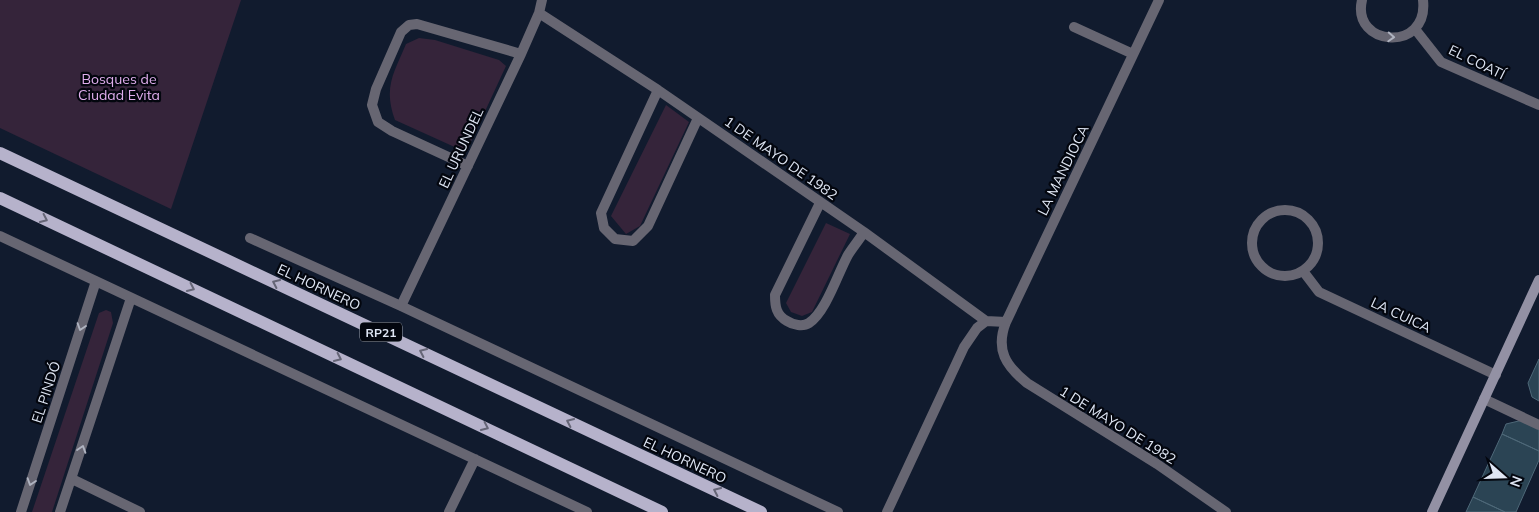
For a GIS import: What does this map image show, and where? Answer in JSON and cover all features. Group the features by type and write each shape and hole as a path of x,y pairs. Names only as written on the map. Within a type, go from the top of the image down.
{"main road":[{"name":"EL HORNERO","path":"0,154 761,512"},
{"path":"0,198 662,512"},
{"path":"1432,512 1539,280"}],"street":[{"name":"EL URUNDEL","path":"401,306 521,54 539,13 542,0"},
{"name":"LA MANDIOCA","path":"1003,355 1002,336 1006,322 1159,0"},
{"path":"1362,0 1362,17 1367,26 1375,34 1396,38 1406,36 1415,29 1420,21 1423,0"},
{"name":"1 DE MAYO DE 1982","path":"539,13 658,90 864,232 986,321"},
{"path":"468,166 392,131 378,122 372,105 376,89 401,32 409,25 417,24 521,54"},
{"path":"1074,27 1133,54"},
{"name":"EL COATÍ","path":"1415,29 1441,62 1539,105"},
{"path":"658,90 602,213 604,228 615,239 633,241 648,226 698,118"},
{"path":"820,203 775,295 775,305 780,318 790,323 802,325 809,323 818,312 848,255 864,232"},
{"path":"1284,209 1304,216 1312,223 1317,233 1317,249 1311,264 1303,271 1282,276 1271,273 1258,262 1252,247 1252,236 1256,225 1274,211 1284,209"},
{"path":"0,236 587,512"},
{"name":"EL HORNERO","path":"250,238 401,306 838,512"},
{"name":"LA CUICA","path":"1303,271 1319,292 1496,375"},
{"name":"EL PINDÓ","path":"21,512 96,281"},
{"path":"60,512 131,298"},
{"path":"887,512 964,347 978,328 986,321 1006,322"},
{"name":"1 DE MAYO DE 1982","path":"1003,355 1011,370 1027,383 1157,464 1226,512"},
{"path":"1484,399 1539,425"},
{"path":"449,512 475,459"},
{"path":"72,479 140,512"}],"green space":[{"name":"Bosques de Ciudad Evita","path":"0,0 241,0 171,209 0,128"},
{"path":"419,38 435,40 499,60 506,66 468,148 459,149 395,120 390,98 394,72 406,44"},
{"path":"666,105 689,122 640,226 626,234 611,216"},
{"path":"826,223 850,234 812,312 802,316 791,312 786,303"},
{"path":"106,310 111,312 113,323 52,512 32,512 99,313"}],"building":[{"path":"1539,359 1539,401 1532,397 1528,383"},
{"path":"1523,420 1539,427 1539,451 1502,434 1506,424"},
{"path":"1502,434 1539,451 1539,460 1516,512 1505,512 1473,497"},
{"path":"1473,497 1505,512 1466,512"}]}
